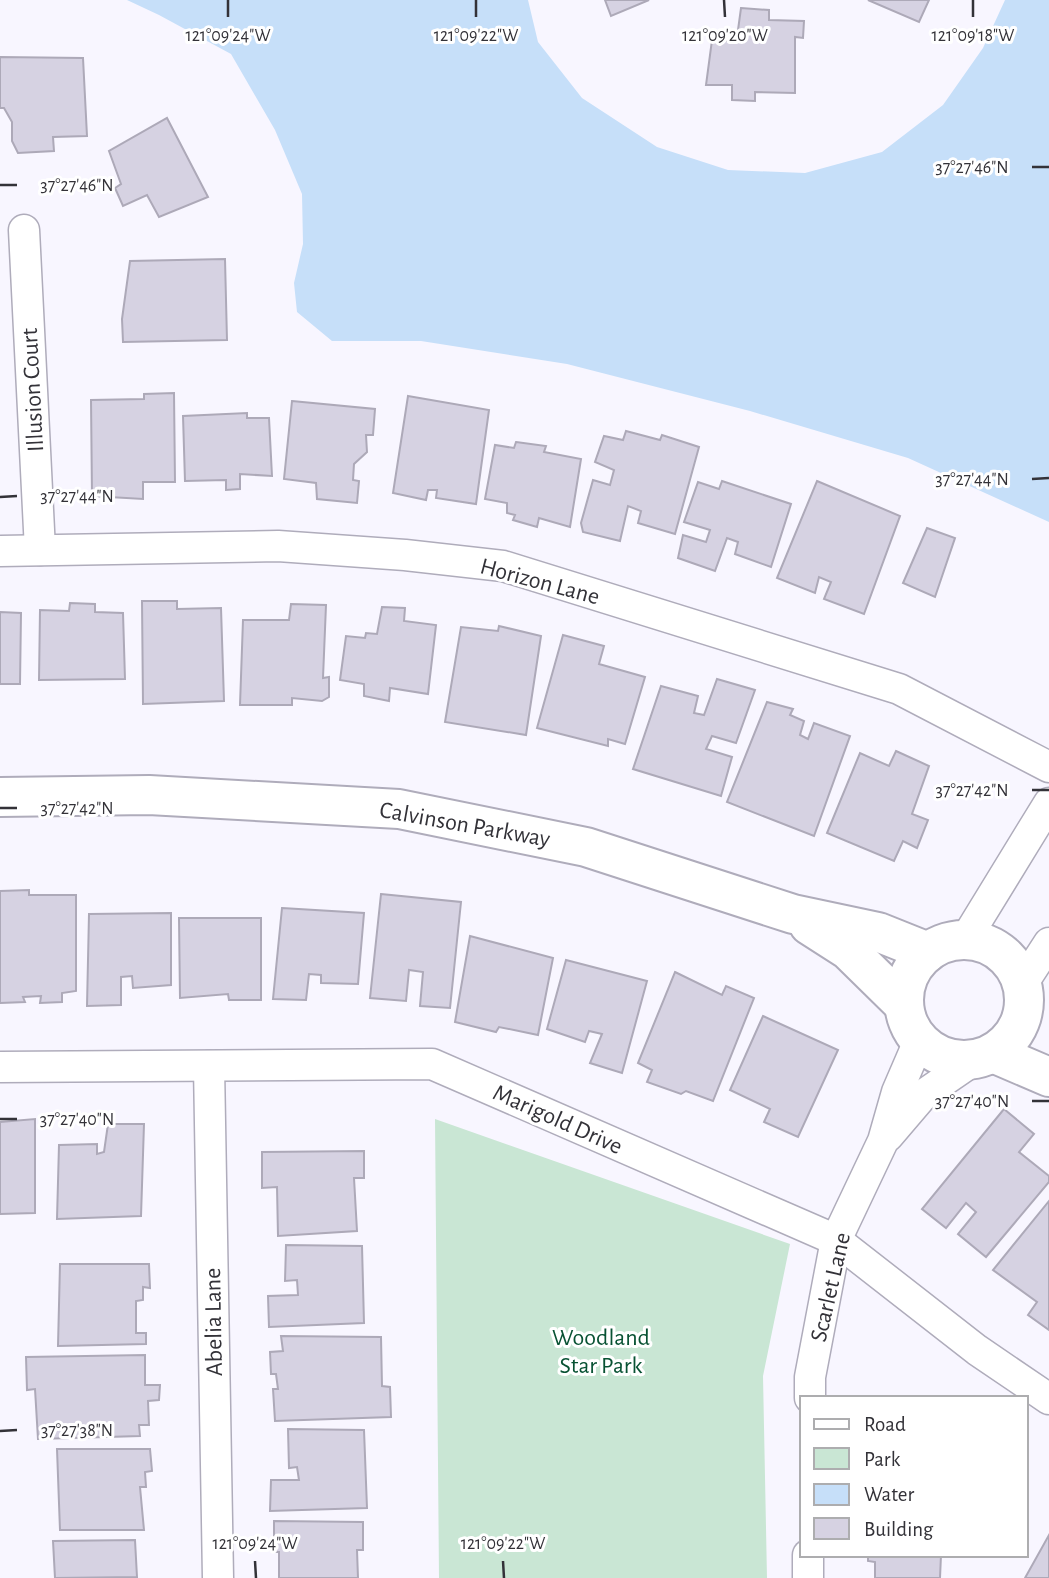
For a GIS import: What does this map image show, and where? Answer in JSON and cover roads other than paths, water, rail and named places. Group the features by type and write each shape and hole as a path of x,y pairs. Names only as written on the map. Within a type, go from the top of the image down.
{"main road":[{"name":"Calvinson Parkway","path":"0,797 149,795 399,809 586,847 793,914 878,932 928,952"},
{"name":"Calvinson Parkway","path":"793,914 848,950 903,1004"},
{"path":"983,1057 1009,1041 1032,1007 1014,968 1001,953 984,944 965,940 945,943 928,952 914,967 906,985 903,1004 908,1024 919,1041 935,1053 954,1060 983,1057 1049,1077"}],"street":[{"name":"Illusion Court","path":"24,230 40,550"},
{"name":"Horizon Lane","path":"0,551 278,546 405,555 503,566 899,689 1049,767"},
{"path":"965,940 1049,803"},
{"path":"1032,1007 1049,943"},
{"name":"Scarlet Lane","path":"810,1396 810,1377 836,1240 884,1142 897,1092 919,1041"},
{"name":"Scarlet Lane","path":"884,1142 923,1095 983,1057"},
{"name":"Marigold Drive","path":"0,1067 432,1064 836,1240 977,1350 1049,1399"},
{"name":"Abelia Lane","path":"209,1066 218,1578"},
{"path":"808,1557 808,1578"}],"water":[{"path":"127,0 528,0 538,42 582,98 657,147 728,170 805,173 882,152 943,105 983,48 1005,0 1049,0 1049,522 908,458 750,411 567,364 421,341 332,341 297,312 294,283 303,244 302,194 275,130 231,54"}],"park label":[{"name":"Woodland Star Park","path":"601,1351"}]}
